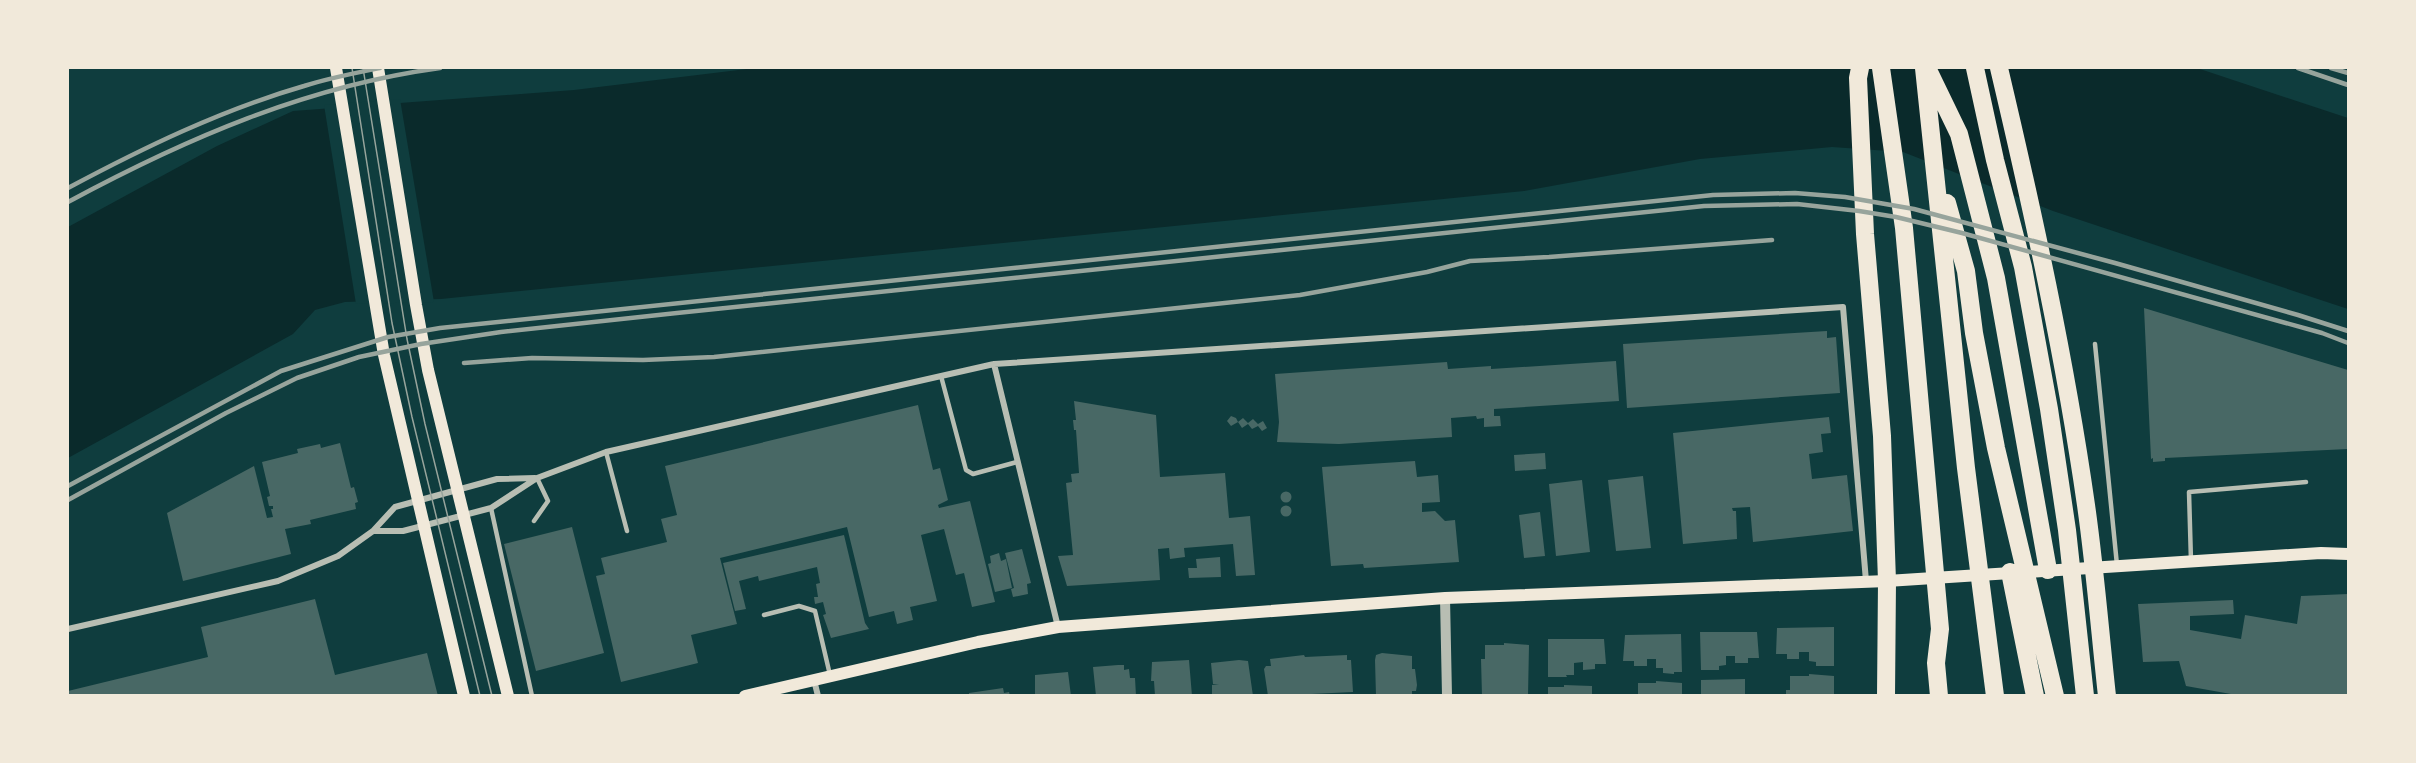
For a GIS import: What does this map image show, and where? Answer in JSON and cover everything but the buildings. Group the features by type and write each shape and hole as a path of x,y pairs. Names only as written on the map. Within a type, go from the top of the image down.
{"highway":[{"path":"1860,68 1858,78 1865,234 1882,436 1887,581 1886,696"},
{"path":"1881,68 1904,228 1940,629 1950,696"},
{"path":"1925,68 1966,468 1995,696"},
{"path":"1925,68 1959,134 1996,278 2048,570"},
{"path":"1975,68 1995,160 2024,267 2049,409 2067,530 2085,696"},
{"path":"1999,68 2061,351 2086,506 2108,696"},
{"path":"1934,155 1966,271 1974,333 1996,448 2055,696"},
{"path":"2010,572 2035,696"},
{"path":"1939,696 1936,663 1940,629"}],"main road":[{"path":"336,68 384,355 464,696"},
{"path":"378,68 428,370 507,691"},
{"path":"745,696 978,642 1058,627 1446,598 1866,580 1887,581 2321,553 2349,554"}],"street":[{"path":"373,531 404,531 491,508 537,478 606,452 994,364 1844,307 1866,580"},
{"path":"994,364 1058,627"},
{"path":"68,629 278,581 338,555 373,531 395,507 498,479 537,478"},
{"path":"1446,598 1448,696"},
{"path":"814,680 818,696"}],"lane":[{"path":"2095,344 2117,566"},
{"path":"941,376 966,470 973,474 1017,462"},
{"path":"606,452 627,531"},
{"path":"534,521 548,501 537,478"},
{"path":"2192,561 2189,492 2306,482"},
{"path":"491,508 532,696"},
{"path":"764,615 799,606 815,611 830,676"}],"water":[{"path":"755,68 2197,68 2348,118 2348,309 2053,211 1903,152 1832,147 1700,159 1524,191 441,299 345,302 315,310 293,334 68,458 68,227 217,146 293,111 574,90"}],"pier":[{"path":"400,99 434,302 356,304 324,105"}],"tram line":[{"path":"352,68 392,323 412,417 480,696"},
{"path":"363,68 407,339 425,424 492,696"}],"railway":[{"path":"68,188 154,144 243,106 313,83 380,68"},
{"path":"68,202 157,157 248,118 342,88 391,76 440,68"},
{"path":"2298,68 2348,85"},
{"path":"2331,68 2348,73"},
{"path":"68,486 281,371 388,337 440,328 1713,195 1795,193 1845,197 1914,209 2115,263 2348,331"},
{"path":"68,500 226,413 297,378 359,357 421,344 501,332 677,313 1704,206 1797,204 1896,217 1962,233 2322,333 2348,343"},
{"path":"464,363 532,358 643,360 714,357 1300,295 1427,272 1470,261 1772,240"}]}
